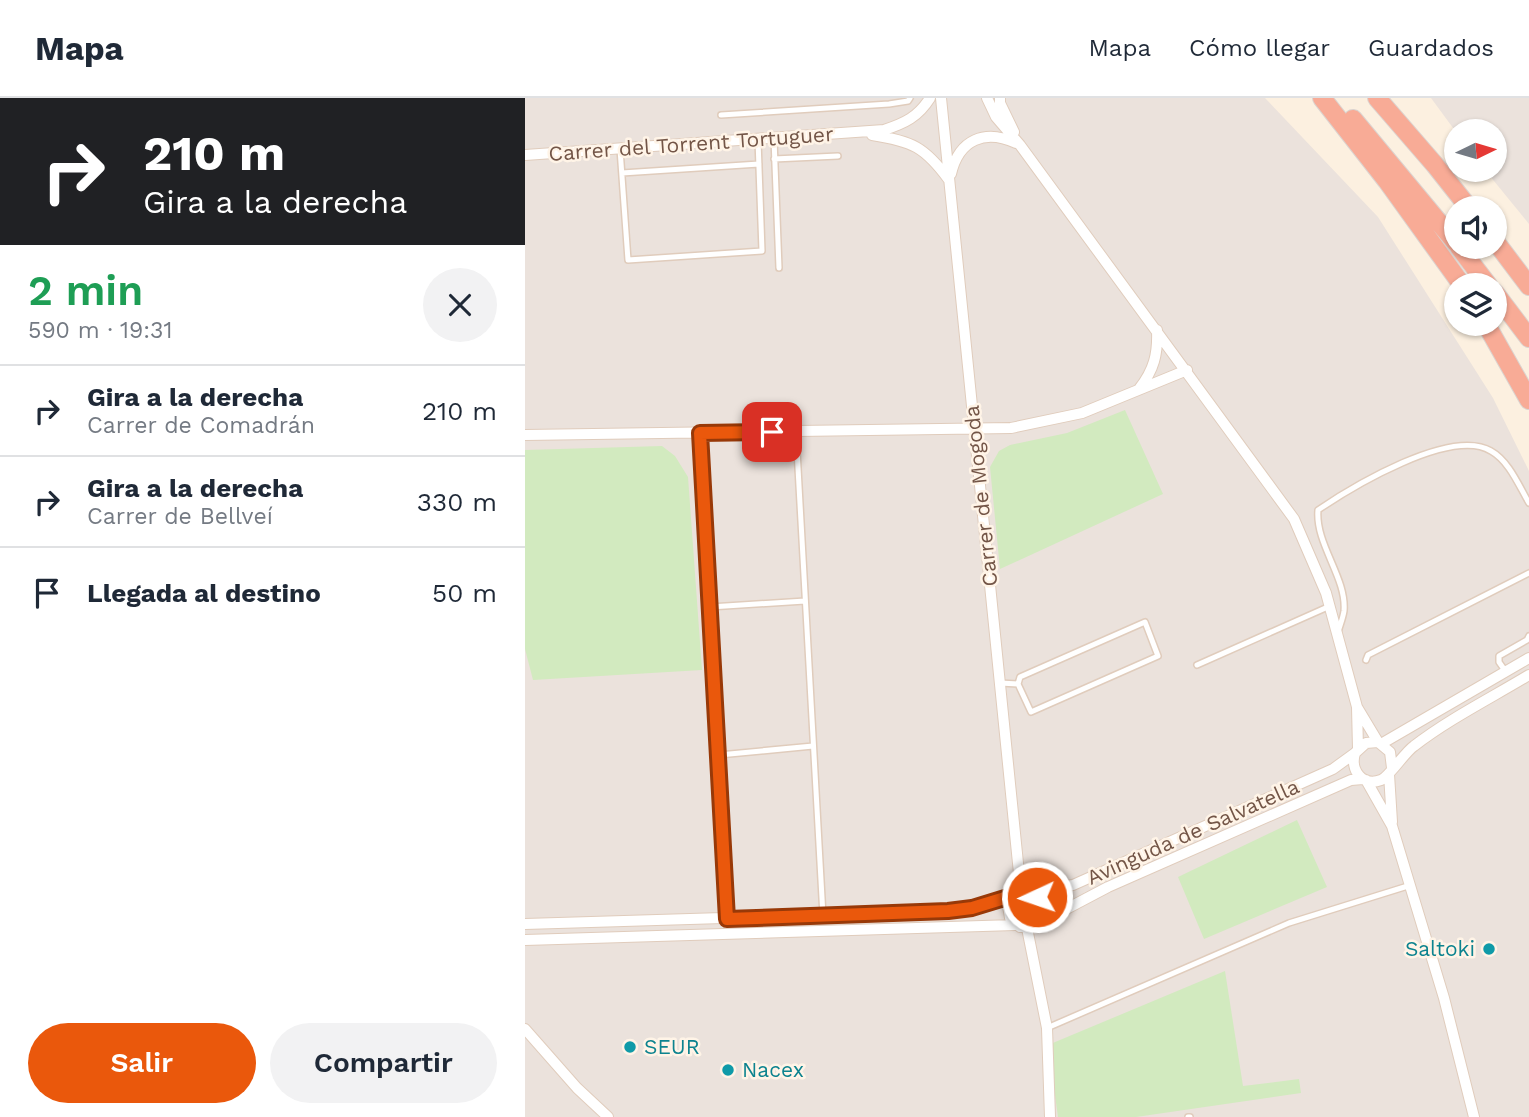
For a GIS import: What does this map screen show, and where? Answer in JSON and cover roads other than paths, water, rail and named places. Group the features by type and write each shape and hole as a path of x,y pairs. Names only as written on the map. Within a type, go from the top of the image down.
{"highway":[{"path":"1322,98 1388,181 1453,273"},
{"path":"1336,98 1444,229"},
{"path":"1377,98 1460,196"},
{"path":"1507,252 1529,269"},
{"path":"1507,257 1529,286"},
{"path":"1468,259 1479,273"},
{"path":"1507,309 1529,338"},
{"path":"1493,336 1529,400"}],"street":[{"name":"Carrer del Torrent Tortuguer","path":"525,155 884,130 908,122 922,110 930,98"},
{"name":"Carrer de Mogoda","path":"941,98 1020,894"},
{"path":"987,98 996,117 1020,145 1187,370 1294,519 1330,606 1357,707 1354,768 1392,826 1444,998 1474,1117"},
{"path":"1000,98 1020,145"},
{"name":"Carrer del Torrent Tortuguer","path":"858,133 908,142 932,157 950,180"},
{"path":"950,180 957,156 973,141 989,136 1003,137 1020,145"},
{"path":"1137,392 1152,373 1156,357 1157,330"},
{"path":"525,435 1011,428 1081,413 1187,370"},
{"path":"700,433 727,919"},
{"path":"1356,751 1366,743 1380,743 1529,658"},
{"path":"1364,780 1379,781 1412,747 1433,732 1529,676"},
{"path":"1357,707 1380,743 1390,752 1392,826"},
{"name":"Avinguda de Salvatella","path":"525,924 823,916 972,908 1020,894 1073,885 1333,769 1356,751"},
{"name":"Avinguda de Salvatella","path":"1039,922 1108,887 1351,780 1364,780"},
{"path":"525,940 1015,925 1027,928 1039,922 1043,909 1037,897 1020,894 1010,901 1008,912 1015,925"},
{"path":"1027,928 1047,1028 1050,1117"},
{"path":"525,1029 577,1088 608,1117"}],"lane":[{"path":"721,115 889,104 908,101 910,98"},
{"path":"774,139 779,268"},
{"path":"620,149 628,260 762,251 758,140"},
{"path":"775,159 838,156"},
{"path":"622,173 759,164"},
{"path":"796,432 823,916"},
{"path":"1337,635 1344,609 1317,523 1318,510 1344,492 1413,457 1448,448 1478,445 1501,457 1529,503"},
{"path":"1366,660 1368,655 1529,573"},
{"path":"709,607 805,601"},
{"path":"1197,665 1330,606"},
{"path":"1145,622 1158,656 1031,712 1017,684 1020,677 1145,622"},
{"path":"1506,672 1499,662 1499,656 1527,640 1529,636"},
{"path":"1000,683 1017,684"},
{"path":"718,755 813,746"},
{"path":"1047,1028 1289,923 1411,885"}],"place":[{"name":"Saltoki","path":"1489,949"},
{"name":"SEUR","path":"630,1047"},
{"name":"Nacex","path":"728,1070"}]}
